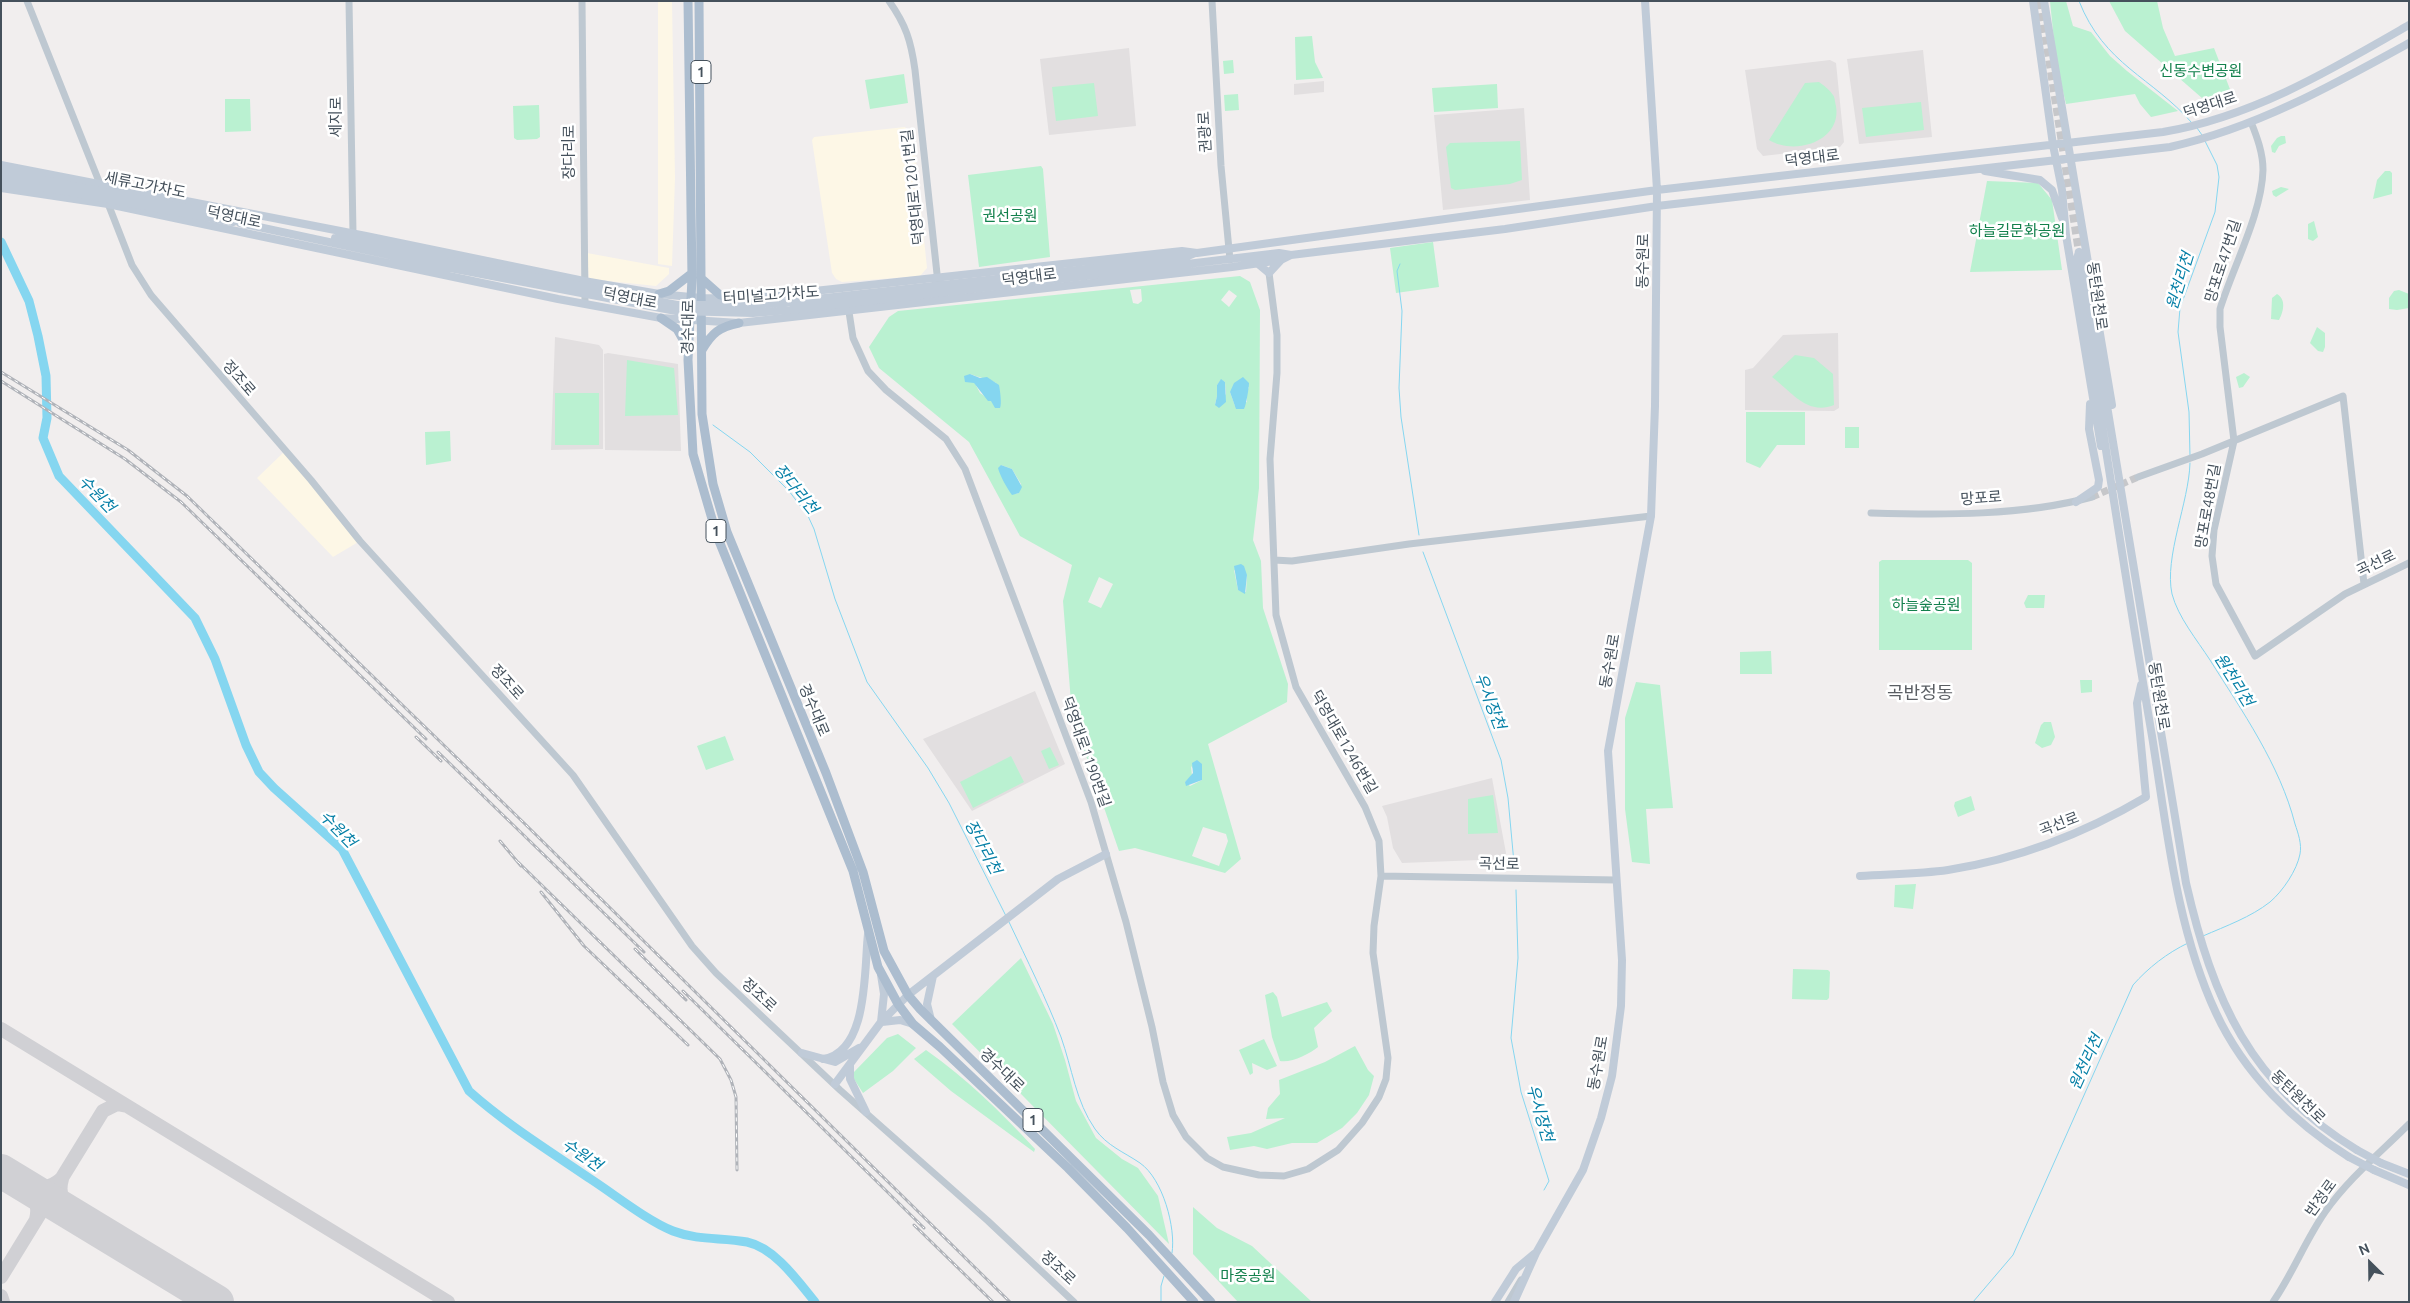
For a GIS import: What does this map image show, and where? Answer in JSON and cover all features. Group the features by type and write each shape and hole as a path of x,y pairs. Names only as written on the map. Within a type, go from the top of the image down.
{"main road":[{"name":"경수대로","path":"688,1 692,274 689,350 692,454 718,536 853,871 868,932 881,972 898,1004 913,1024 1056,1156 1194,1302"},
{"name":"경수대로","path":"700,1 701,352 702,414 706,449 727,532 826,773 863,872 884,952 908,995 931,1020 1159,1246 1211,1302"},
{"name":"동수원로","path":"1536,1253 1583,1170 1601,1118 1612,1076 1620,1006 1622,960 1608,751 1651,516 1657,190 1645,1"},
{"path":"2033,1 2055,161 2062,190 2066,235 2100,445 2117,522"},
{"path":"2044,1 2053,62 2070,144 2119,452 2127,521"},
{"name":"덕영대로","path":"1095,272 1183,258 1197,253 1229,248 1657,190 2053,146 2176,130 2215,119 2302,86 2409,25"},
{"name":"덕영대로","path":"1095,272 1230,260 1279,253 1290,255 1496,230 1657,206 2072,160 2188,142 2251,122 2332,86 2409,43"},
{"name":"덕영대로","path":"1,165 353,233 584,281 691,298 736,299 1182,251 1197,253"},
{"path":"1976,170 2024,176 2045,184 2056,197 2066,235"},
{"path":"1,173 43,183"},
{"path":"1,180 43,183"},
{"name":"세류고가차도","path":"43,183 241,221"},
{"name":"덕영대로","path":"1,188 108,204 374,261 661,318 738,323 941,302 1281,260 1290,255"},
{"name":"덕영대로","path":"241,221 451,265"},
{"path":"379,239 405,255"},
{"name":"동탄원천로","path":"2409,1174 2381,1163 2357,1150 2322,1127 2294,1102 2266,1072 2238,1034 2215,985 2196,929 2186,883 2083,261 2079,252 2076,262 2162,804 2187,932 2206,989 2229,1038 2257,1076 2312,1132 2349,1157 2409,1185"},
{"path":"374,261 405,255"},
{"path":"1257,263 1269,273 1281,260"},
{"name":"터미널고가차도","path":"451,265 676,311 711,313 790,310 1095,272"},
{"path":"659,294 669,291 692,274"},
{"path":"702,280 720,295 736,299"},
{"path":"661,318 677,329 689,350"},
{"path":"701,352 713,332 724,326 738,323"},
{"path":"2076,502 2098,487 2099,480 2089,429 2091,389"},
{"name":"곡선로","path":"1860,876 1948,870 2021,853 2065,838 2106,820 2146,797 2136,703 2142,680"},
{"path":"835,1084 880,1022 908,995 990,930 1058,880 1106,854"},
{"path":"823,1059 838,1053 855,1029 862,1005 868,932"},
{"path":"880,1022 884,994 881,972"},
{"path":"931,1020 927,1004 932,976"},
{"path":"880,1022 900,1020 913,1024"},
{"path":"802,1053 835,1062 864,1044"},
{"path":"850,1064 850,1079 866,1112"},
{"path":"1495,1302 1516,1269 1536,1253"},
{"path":"1514,1302 1536,1253"}],"street":[{"name":"정조로","path":"27,1 132,265 151,295 360,541 573,775 692,946 716,974 988,1221 1074,1302"},
{"name":"세지로","path":"349,1 353,233"},
{"name":"장다리로","path":"582,1 585,303"},
{"name":"덕영대로1201번길","path":"889,1 901,19 910,38 916,70 941,302"},
{"name":"권광로","path":"1212,1 1221,166 1230,260"},
{"name":"망포로47번길","path":"2234,441 2220,327 2220,309 2259,197 2263,170 2251,122"},
{"name":"덕영대로1246번길","path":"1269,273 1277,335 1277,373 1270,459 1276,615 1296,687 1366,807 1379,841 1381,876 1374,926 1373,953 1388,1058 1386,1079 1378,1097 1362,1123 1338,1150 1308,1169 1284,1176"},
{"name":"덕영대로1190번길","path":"850,312 854,338 868,370 886,390 946,439 965,469 1091,802 1130,939 1152,1027 1163,1082 1173,1115 1186,1137 1207,1158 1223,1167 1259,1175 1284,1176"},
{"path":"2138,477 2202,454 2343,396 2364,584"},
{"name":"망포로48번길","path":"2234,441 2214,530 2212,556 2216,584 2255,656"},
{"name":"망포로","path":"1871,513 1937,515 2060,506 2092,497"},
{"path":"1274,560 1292,561 1432,541 1651,516"},
{"name":"곡선로","path":"2255,656 2345,594 2409,563"},
{"name":"곡선로","path":"1381,876 1616,880"},
{"name":"반정로","path":"2273,1302 2286,1284 2301,1251 2324,1213 2344,1187 2409,1124"},
{"name":"동수원로","path":"1508,1302 1536,1253"}],"shaded area":[{"path":"658,1 672,1 675,178 672,266 658,264"},
{"path":"1129,48 1136,126 1049,135 1040,59"},
{"path":"1923,50 1932,137 1859,144 1847,59"},
{"path":"1830,60 1836,63 1844,142 1840,147 1763,156 1757,149 1745,70"},
{"path":"1324,81 1324,92 1294,95 1294,84"},
{"path":"1524,108 1530,200 1443,210 1434,115"},
{"path":"905,127 914,142 927,268 920,276 842,282 836,279 832,273 812,140 814,137"},
{"path":"587,253 669,268 669,274 656,286 589,279"},
{"path":"1838,333 1839,408 1834,411 1745,410 1745,370 1753,368 1783,335"},
{"path":"555,337 599,345 603,350 603,449 551,450"},
{"path":"608,353 678,364 681,451 605,450 604,354"},
{"path":"285,451 360,541 333,557 257,478"},
{"path":"1035,691 1065,764 972,811 923,739"},
{"path":"1492,778 1506,853 1505,859 1402,863 1393,848 1387,817 1382,806"}],"green space":[{"path":"2050,1 2066,1 2073,26 2091,32 2110,56 2178,111 2151,117 2140,104 2135,94 2066,104 2056,61"},
{"name":"신동수변공원","path":"2109,1 2157,1 2163,28 2175,56 2214,48 2233,97 2210,105 2125,31"},
{"path":"1312,36 1315,62 1323,78 1296,80 1295,37"},
{"path":"1233,60 1234,73 1224,74 1223,61"},
{"path":"904,74 908,103 870,109 865,80"},
{"path":"1819,82 1830,91 1835,99 1836,118 1832,128 1824,136 1803,146 1780,145 1769,140 1805,83"},
{"path":"1094,83 1098,116 1056,121 1052,87"},
{"path":"1497,84 1498,108 1434,112 1432,88"},
{"path":"1238,94 1239,110 1225,111 1224,95"},
{"path":"225,99 250,99 251,131 225,132"},
{"path":"1921,102 1924,130 1866,137 1862,108"},
{"path":"539,105 540,137 537,139 517,140 514,138 513,106"},
{"path":"2281,136 2285,136 2286,143 2279,146 2275,153 2272,152 2271,146"},
{"path":"1520,141 1522,180 1510,184 1455,190 1451,188 1446,147 1450,143"},
{"name":"권선공원","path":"1041,166 1043,169 1050,257 979,267 968,175"},
{"path":"2385,171 2392,173 2392,194 2373,199 2377,180"},
{"name":"하늘길문화공원","path":"1987,181 2038,183 2052,200 2062,270 1970,272"},
{"path":"2281,187 2289,189 2276,197 2273,195 2272,191"},
{"path":"2314,221 2318,237 2313,241 2308,239 2308,224"},
{"path":"1433,242 1439,287 1396,293 1390,248"},
{"path":"1240,276 1250,282 1260,310 1259,488 1253,540 1261,561 1263,608 1288,684 1287,702 1208,744 1241,859 1225,873 1135,848 1119,851 1072,715 1063,601 1072,565 1020,536 969,442 879,368 869,347 889,317 898,311","holes":["1141,289 1142,301 1138,304 1133,303 1130,290","1229,290 1237,296 1229,307 1221,300","970,374 996,383 998,394 986,397 980,393","1221,380 1225,382 1226,394 1215,405 1217,385","1249,387 1246,394 1247,402 1235,406 1230,392","1001,465 1012,469 1021,484 1019,493 1015,494 1004,480","1234,570 1247,575 1246,592 1238,590","1099,577 1113,584 1101,608 1088,602","1191,766 1202,780 1190,786 1185,782 1192,776","1203,827 1226,834 1228,841 1219,866 1192,856"]},
{"path":"2399,290 2409,294 2409,308 2389,309 2389,298 2394,291"},
{"path":"2277,294 2283,302 2279,320 2271,319 2272,298"},
{"path":"2317,327 2325,333 2323,352 2318,351 2310,343"},
{"path":"1795,355 1814,358 1833,374 1834,405 1824,408 1808,405 1772,377"},
{"path":"627,360 674,368 678,415 625,416"},
{"path":"2244,373 2250,377 2243,387 2239,388 2236,377"},
{"path":"555,393 599,393 599,445 555,445"},
{"path":"1746,412 1805,412 1805,445 1777,445 1760,468 1746,462"},
{"path":"1845,427 1859,427 1859,448 1845,448"},
{"path":"450,431 451,461 426,465 425,432"},
{"name":"하늘숲공원","path":"1882,560 1968,560 1972,563 1972,650 1879,650 1879,562"},
{"path":"2028,595 2045,595 2044,608 2026,608 2024,603"},
{"path":"1771,651 1772,674 1740,674 1740,652"},
{"path":"2080,680 2092,680 2092,692 2081,693"},
{"path":"1636,682 1660,685 1673,808 1646,809 1650,864 1632,862 1625,809 1625,718"},
{"path":"2044,722 2051,722 2055,737 2051,745 2042,748 2035,743 2041,725"},
{"path":"725,736 734,760 706,770 697,746"},
{"path":"1050,747 1059,765 1049,769 1041,751"},
{"path":"1011,756 1024,782 973,808 960,782"},
{"path":"1493,795 1498,833 1468,834 1468,799"},
{"path":"1971,796 1975,810 1958,817 1954,806 1955,802"},
{"path":"1916,884 1913,909 1894,907 1895,885"},
{"path":"1021,958 1053,1024 1076,1101 1096,1138 1122,1159 1138,1168 1158,1196 1169,1244 952,1024"},
{"path":"1793,969 1828,970 1830,972 1829,998 1827,1000 1792,999"},
{"path":"1273,992 1277,997 1282,1017 1327,1002 1332,1011 1314,1028 1318,1047 1295,1059 1280,1061 1272,1037 1265,995"},
{"path":"898,1034 916,1048 893,1071 863,1093 854,1079 854,1072 887,1038"},
{"path":"1264,1039 1277,1066 1267,1070 1252,1063 1253,1073 1250,1075 1239,1050"},
{"path":"1355,1046 1368,1070 1374,1076 1369,1095 1357,1113 1342,1128 1317,1143 1292,1143 1267,1149 1254,1146 1230,1150 1227,1137 1251,1133 1285,1118 1266,1119 1268,1108 1280,1094 1279,1080 1325,1062"},
{"path":"926,1050 956,1072 983,1096 1035,1149 1034,1152 951,1091 914,1059"},
{"name":"마중공원","path":"1193,1207 1217,1228 1252,1246 1312,1302 1238,1302 1193,1254"}],"water":[{"path":"970,374 980,378 987,377 999,385 1000,408 995,408 974,383 965,382 964,376"},
{"path":"1243,377 1249,383 1246,401 1244,409 1236,409 1230,392 1234,383"},
{"path":"1221,379 1225,382 1226,402 1219,408 1215,405 1217,385"},
{"path":"1001,465 1012,469 1022,487 1019,493 1012,495 1008,489 998,468"},
{"path":"1241,564 1244,566 1247,575 1245,594 1238,590 1234,566"},
{"path":"1197,760 1202,764 1202,780 1186,786 1185,782 1193,773 1192,763"}],"waterway":[{"name":"원천리천","path":"2079,1 2089,23 2115,56 2177,107 2192,123"},
{"name":"원천리천","path":"2197,128 2202,135"},
{"name":"원천리천","path":"2190,456 2189,412 2178,332 2180,308 2215,212 2219,177 2217,165 2205,141"},
{"name":"수원천","path":"1,242 29,301 38,336 46,376 47,418 43,438 59,476 195,618 215,659 246,745 259,772 274,788 342,849 469,1091 528,1136 630,1206 663,1226 673,1231 701,1238 747,1242 767,1251 785,1266 815,1302"},
{"name":"우시장천","path":"1400,264 1397,271 1402,311 1399,388 1401,417 1419,535"},
{"name":"장다리천","path":"713,425 750,452 789,491 808,516 814,529 835,599 867,682 928,768 949,803 1006,916"},
{"name":"원천리천","path":"2190,463 2186,495 2171,563 2170,579 2172,594 2183,620 2235,699 2270,760 2288,802 2300,846 2300,854 2293,873 2270,902 2247,917 2203,936"},
{"name":"우시장천","path":"1423,552 1501,760 1508,798 1514,863"},
{"name":"우시장천","path":"1516,890 1518,958 1511,1038 1521,1092 1549,1181 1544,1190"},
{"name":"장다리천","path":"1009,922 1055,1022 1083,1108 1089,1119 1105,1140 1148,1170 1161,1192 1170,1218 1173,1243 1172,1253"},
{"name":"원천리천","path":"1973,1302 2013,1255 2133,985 2158,961 2188,943"},
{"name":"장다리천","path":"1161,1302 1161,1286 1164,1276"}],"taxiway":[{"path":"1,1029 448,1302"},
{"path":"1,1277 103,1111 117,1104 127,1106"},
{"path":"23,1184 43,1187 57,1183 61,1179"},
{"path":"62,1179 61,1196 63,1201 78,1217"},
{"path":"23,1184 37,1204 36,1220"},
{"path":"1,1296 3,1302"}],"runway":[{"path":"1,1171 217,1302"}],"tunnel":[{"path":"2040,1 2079,252"},
{"path":"2092,497 2138,477"}],"railway":[{"path":"1,372 128,450 187,496 524,823 1010,1302"},
{"path":"1,381 125,459 181,502 426,739"},
{"path":"416,737 441,761"},
{"path":"438,752 644,952"},
{"path":"500,841 521,866"},
{"path":"518,862 720,1059 731,1080 736,1097 737,1170"},
{"path":"541,892 584,946 688,1045"},
{"path":"635,949 686,1000"},
{"path":"683,991 924,1228"},
{"path":"914,1225 993,1302"}],"district":[{"name":"곡반정동","path":"1920,693"}]}
